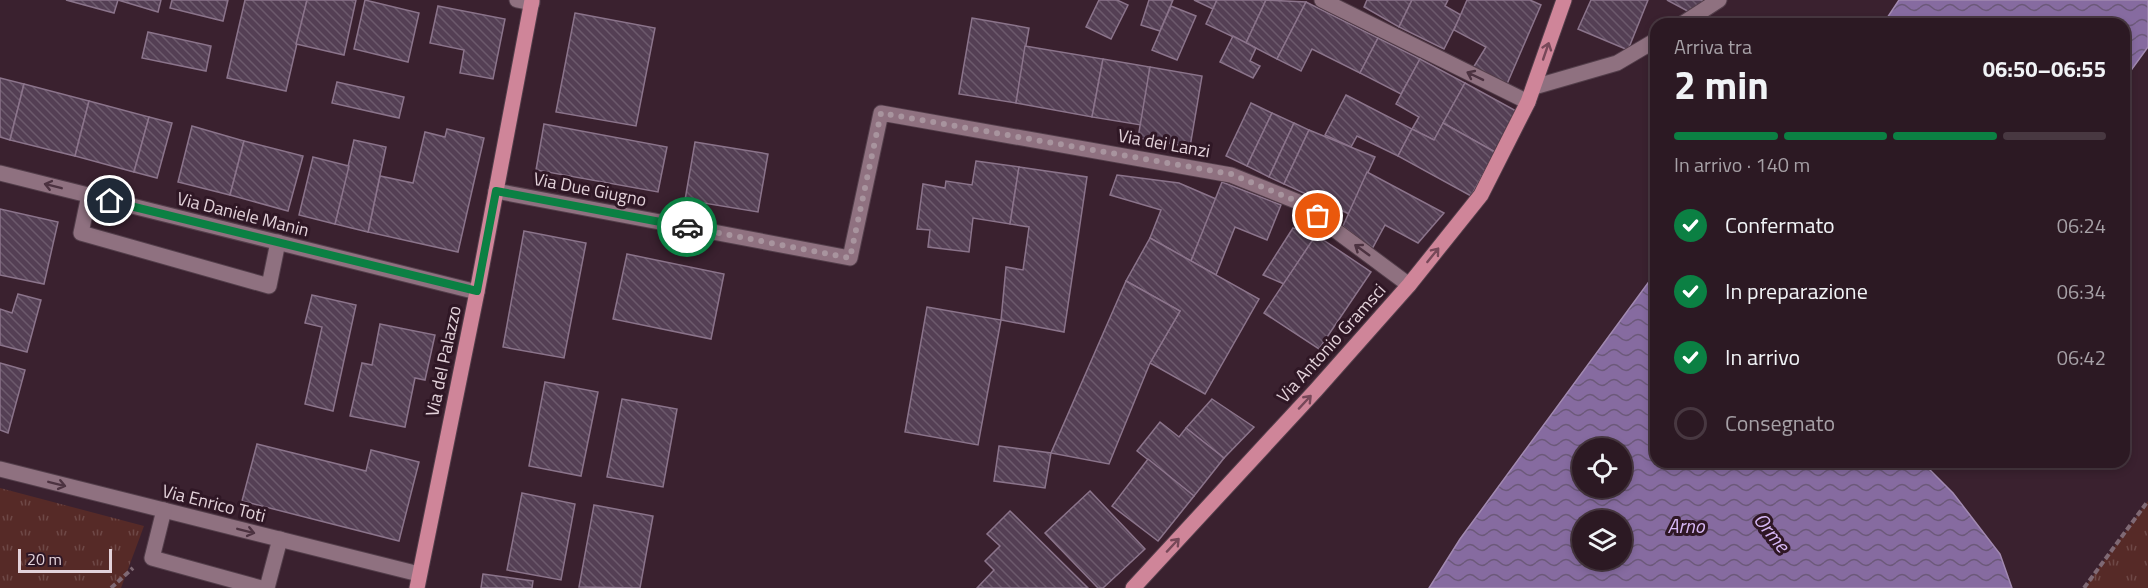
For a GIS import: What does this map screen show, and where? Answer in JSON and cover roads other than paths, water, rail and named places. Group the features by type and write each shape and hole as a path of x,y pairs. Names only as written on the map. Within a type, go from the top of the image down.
{"main road":[{"name":"Via Antonio Gramsci","path":"1133,588 1316,390 1409,285 1481,195 1528,102 1564,0"},
{"name":"Via del Palazzo","path":"418,581 496,191 527,1"}],"street":[{"path":"1322,0 1528,102"},
{"path":"1691,18 1719,0"},
{"path":"1534,87 1617,63 1650,44"},
{"name":"Via Due Giugno","path":"496,191 850,258 881,113"},
{"name":"Via dei Lanzi","path":"881,113 1231,174 1306,205 1331,227 1409,285"},
{"name":"Via Daniele Manin","path":"0,173 477,291"},
{"path":"89,195 81,233 269,286 278,242"},
{"name":"Via Enrico Toti","path":"0,469 280,539 418,581"},
{"path":"164,510 152,558 261,588"},
{"path":"267,588 280,539"}],"water":[{"path":"1899,0 2148,0 2148,47 2130,72 2130,18 1887,18"},
{"name":"Arno","path":"1650,280 1650,468 1928,468 1953,493 2000,554 2012,588 1429,588 1460,539"}],"water label":[{"name":"Orme","path":"1772,532"}]}
